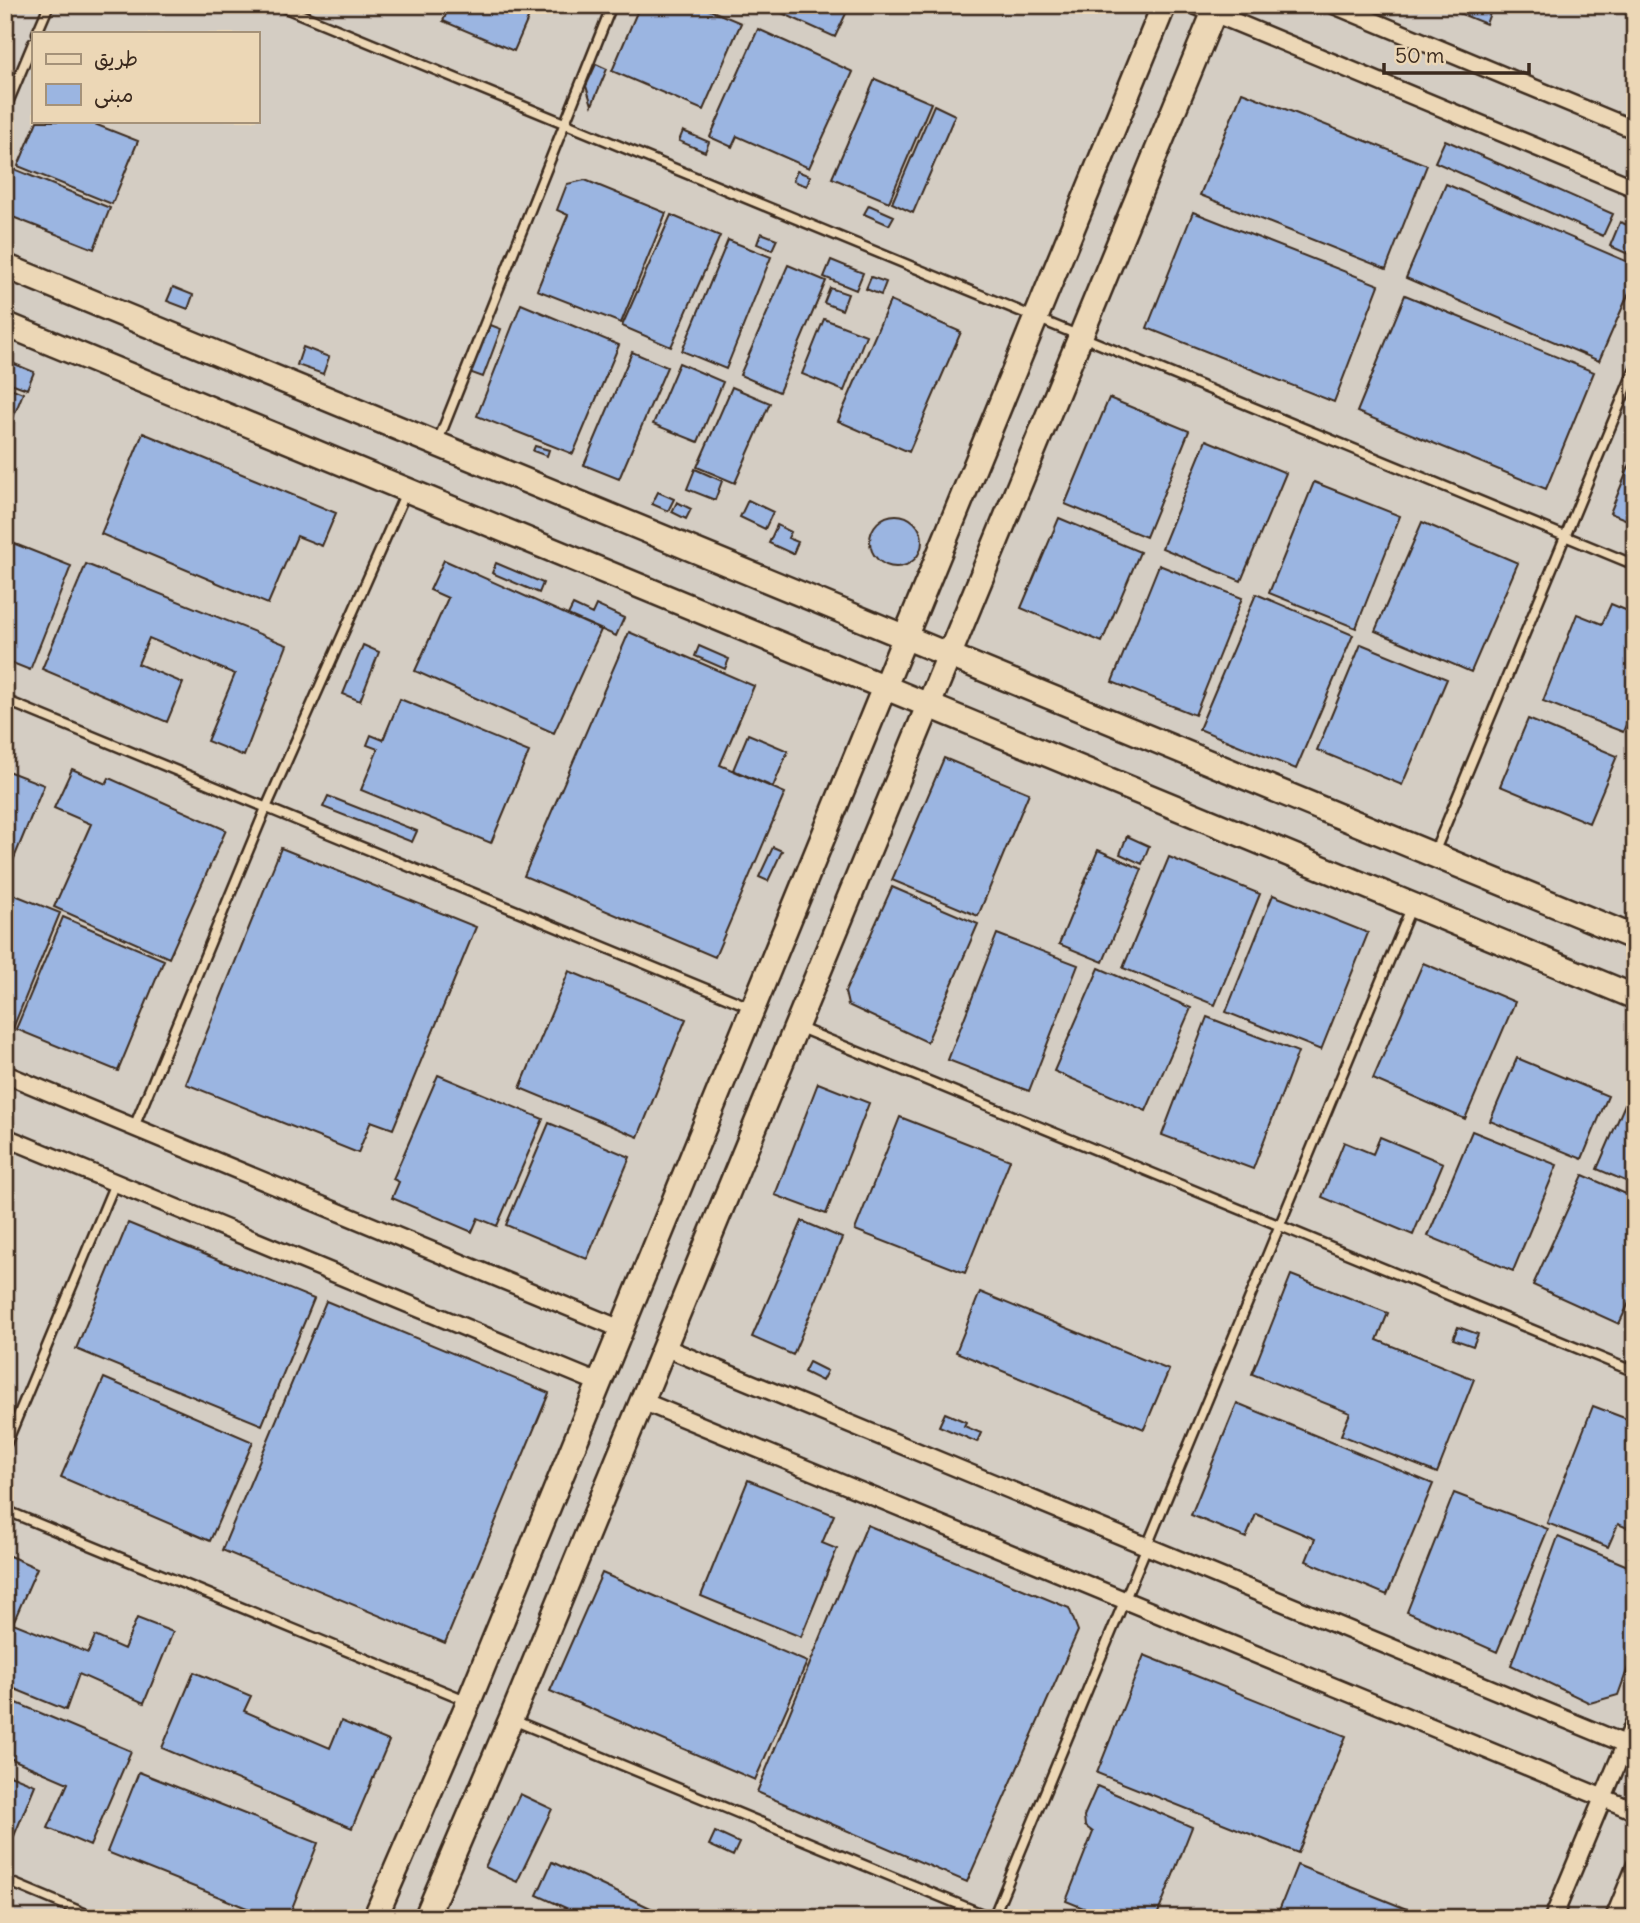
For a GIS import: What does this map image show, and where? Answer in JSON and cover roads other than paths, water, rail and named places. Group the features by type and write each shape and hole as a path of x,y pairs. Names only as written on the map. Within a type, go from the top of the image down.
{"street":[{"path":"375,1918 469,1702 1164,5"},
{"path":"1334,5 1635,130"},
{"path":"426,1918 511,1719 1081,337 1208,8 1635,188"},
{"path":"5,266 1635,938"},
{"path":"5,324 1635,997"},
{"path":"5,1074 621,1329"},
{"path":"5,1137 599,1383"},
{"path":"664,1347 1630,1746"},
{"path":"642,1401 1635,1811"},
{"path":"1553,1918 1603,1798 1630,1746 1635,1721"},
{"path":"1614,1918 1635,1867"}],"lane":[{"path":"37,32 49,5"},
{"path":"278,5 1635,565"},
{"path":"437,442 612,5"},
{"path":"5,110 32,45"},
{"path":"1433,855 1635,368"},
{"path":"134,1128 266,808 407,490"},
{"path":"5,700 753,1009"},
{"path":"511,1719 993,1918 1412,905"},
{"path":"796,1027 1635,1373"},
{"path":"5,1447 115,1183"},
{"path":"5,1510 469,1702"},
{"path":"5,1880 96,1918"}]}
